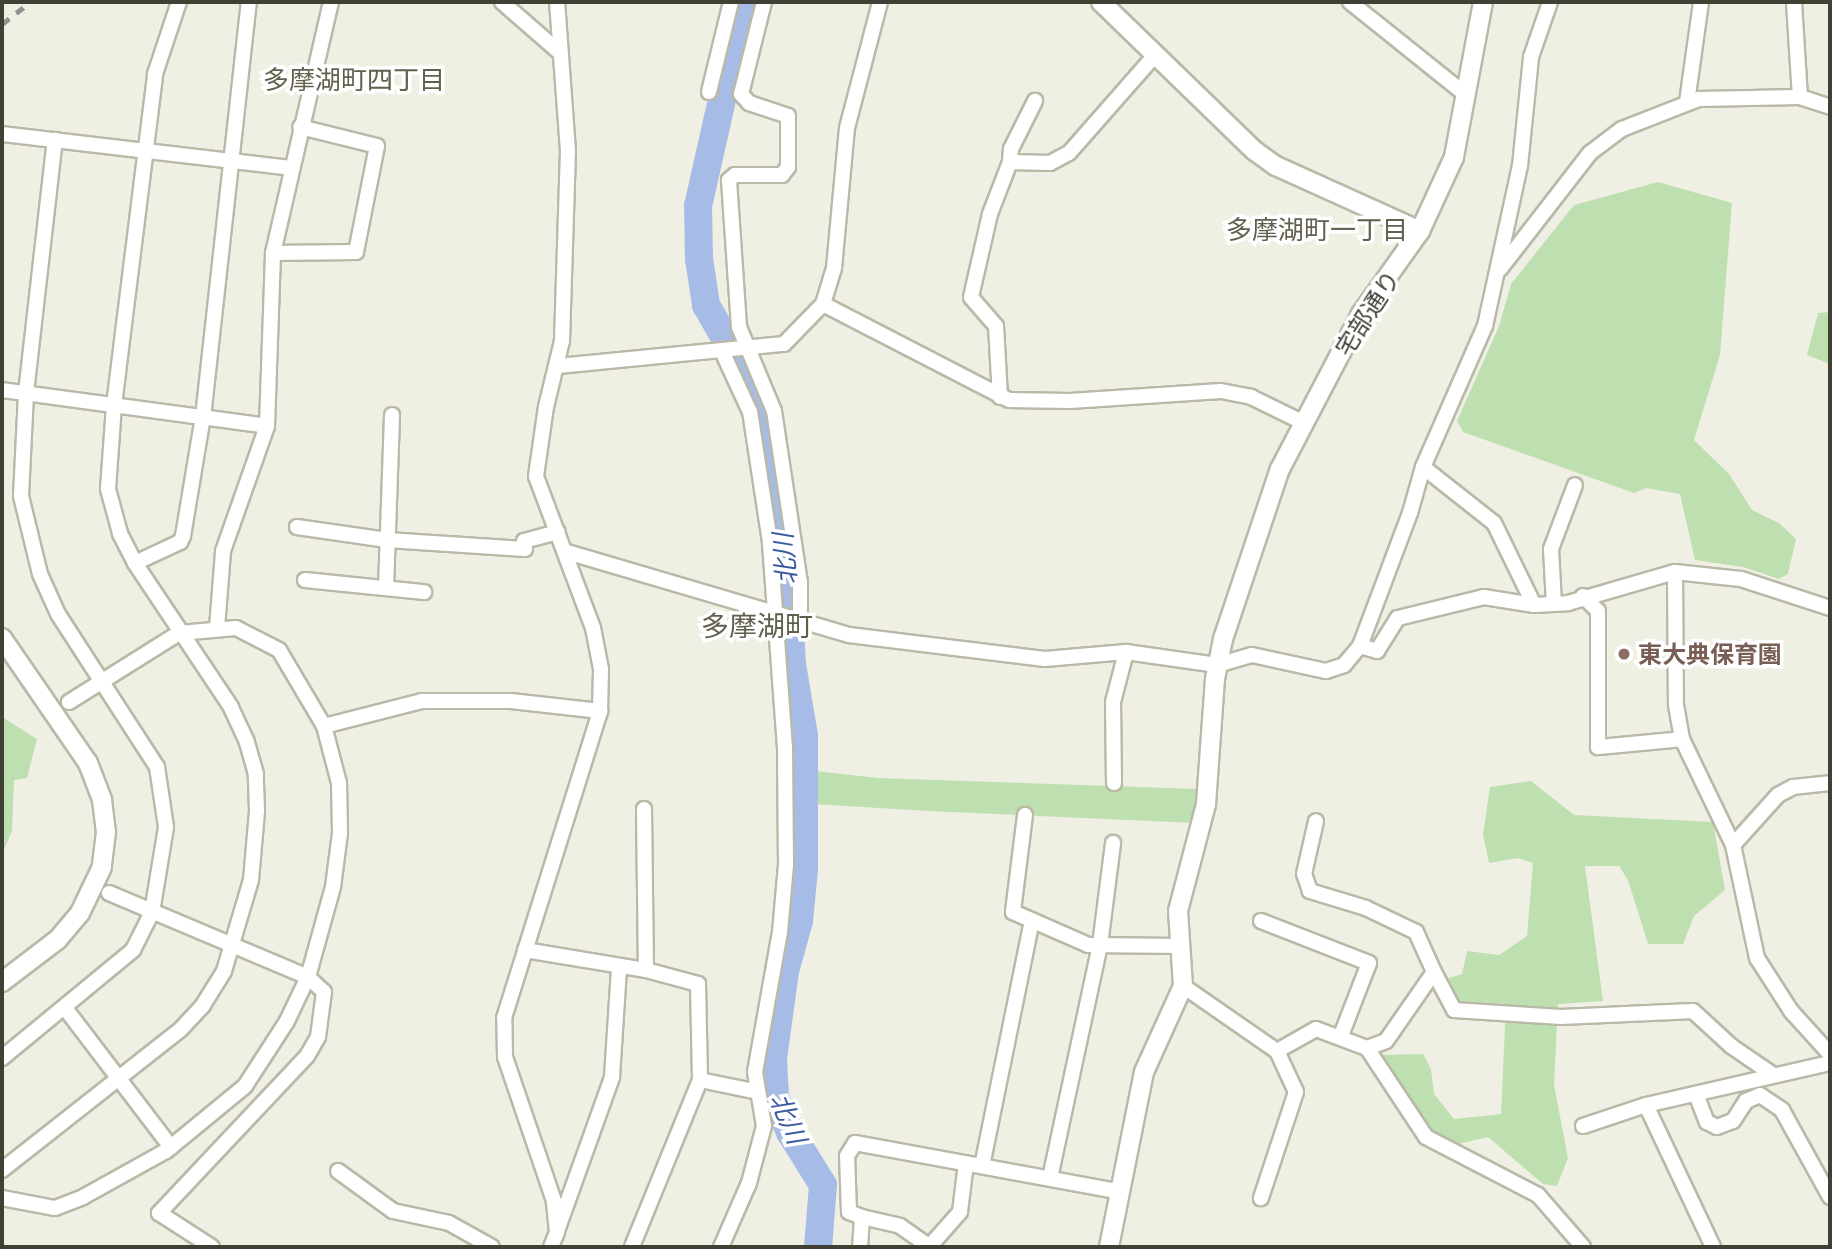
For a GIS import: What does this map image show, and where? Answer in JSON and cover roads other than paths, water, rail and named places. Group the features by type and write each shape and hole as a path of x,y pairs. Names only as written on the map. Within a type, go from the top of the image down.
{"street":[{"path":"2,1170 118,1079 203,1005 233,946 251,880 256,774 231,707 179,633 135,563 120,533 108,489 114,405 145,151 159,56 179,2"},
{"path":"135,563 180,542 183,536 203,417 249,2"},
{"path":"217,628 223,551 267,426 273,253 290,168 331,2"},
{"path":"502,2 558,51"},
{"path":"557,2 558,51 568,151 558,366 546,407 536,476 567,552 598,655 600,710 506,1005 505,1057 554,1201 557,1232"},
{"path":"709,92 731,2"},
{"path":"764,2 741,94 749,103 788,116 788,167 782,175 735,175 729,180 738,327 744,349 774,411 800,582 800,620"},
{"path":"558,366 784,344 823,304 834,268 847,128 880,2"},
{"path":"1101,2 1233,133 1276,166 1420,231"},
{"path":"1350,2 1465,94"},
{"name":"宅部通り","path":"1183,986 1178,911 1206,804 1217,665 1280,469 1361,314 1420,231 1454,157 1483,2"},
{"path":"567,552 849,635 1045,659 1126,652 1217,665 1252,655 1326,671 1344,665 1360,646 1410,513 1423,467 1486,326 1520,166 1531,58 1550,2"},
{"path":"1687,102 1701,2"},
{"path":"1794,2 1800,97"},
{"path":"1010,162 1050,163 1069,153 1154,55"},
{"path":"1497,273 1590,153 1622,130 1687,102 1752,95 1800,97 1830,107"},
{"path":"1000,397 996,326 971,297 990,214 1010,162 1011,149 1035,102"},
{"path":"273,253 356,252 377,146 300,127"},
{"path":"2,134 290,168"},
{"path":"2,1058 124,962 152,912 166,827 163,788 157,767 58,614 29,534 21,496 26,393 55,141"},
{"path":"823,304 1000,397 1070,401 1221,391 1251,397 1303,422"},
{"path":"721,1247 758,1156 764,1126 755,1072 780,932 786,865 785,748 760,460 750,412 723,351"},
{"path":"2,390 267,426"},
{"path":"386,588 392,415"},
{"path":"1423,467 1494,523 1534,605"},
{"path":"1554,604 1551,550 1575,485"},
{"path":"297,527 387,540 525,549 524,541 558,532"},
{"path":"1360,646 1377,651 1398,618 1484,597 1534,605 1554,604 1675,572 1741,579 1830,608"},
{"path":"1675,572 1676,705 1682,739 1732,845 1757,958 1791,1011 1830,1054"},
{"path":"305,580 424,592"},
{"path":"1583,596 1598,611 1598,747 1682,739"},
{"path":"2,1198 55,1208 83,1197 171,1147 245,1086 287,1021 308,977 333,887 340,833 339,783 324,726 279,650 236,628 179,633 101,679 69,702"},
{"path":"2,638 88,764 102,800 106,832 102,867 80,914 57,940 2,982"},
{"path":"1114,783 1114,702 1126,652"},
{"path":"324,726 422,701 511,701 600,710"},
{"path":"1732,845 1778,795 1793,787 1830,783"},
{"path":"644,809 646,970"},
{"path":"1025,815 1013,912 1088,945 1181,946"},
{"path":"1316,821 1304,874 1310,891 1366,908 1416,932 1454,1010 1561,1017 1693,1011 1731,1046 1772,1074"},
{"path":"1050,1178 1100,945 1112,843"},
{"path":"109,893 308,977 324,992 313,1048 159,1213 212,1247"},
{"path":"982,1166 1032,920"},
{"path":"1261,921 1369,963 1340,1038"},
{"path":"525,950 619,968 646,970 698,984 700,1080 632,1247"},
{"path":"551,1247 612,1077 619,968"},
{"path":"1367,1048 1386,1041 1434,972"},
{"path":"1110,1247 1144,1072 1183,986 1277,1051 1296,1092 1261,1198"},
{"path":"65,1008 171,1147"},
{"path":"1277,1051 1316,1029 1367,1048 1426,1137 1538,1195 1583,1247"},
{"path":"1583,1126 1646,1105 1772,1074 1830,1063"},
{"path":"700,1080 758,1093"},
{"path":"1696,1094 1707,1122 1717,1127 1733,1121 1746,1101 1759,1095 1782,1110 1830,1197"},
{"path":"1646,1105 1713,1247"},
{"path":"966,1163 960,1212 929,1247 900,1226 849,1212 847,1156 855,1143 1050,1178 1121,1192"},
{"path":"338,1171 393,1211 449,1223 492,1247"},
{"path":"860,1247 862,1217"}],"waterway":[{"name":"北川","path":"744,2 698,206 699,259 706,305 765,408 785,552 792,664 804,736 804,869 799,921 785,971 773,1059 775,1097 790,1132 823,1185 818,1247"}],"railway":[{"path":"2,24 30,2"}],"place":[{"name":"東大典保育園","path":"1624,654"}],"district":[{"name":"多摩湖町四丁目","path":"354,79"},
{"name":"多摩湖町一丁目","path":"1317,229"},
{"name":"多摩湖町","path":"757,625"}]}
